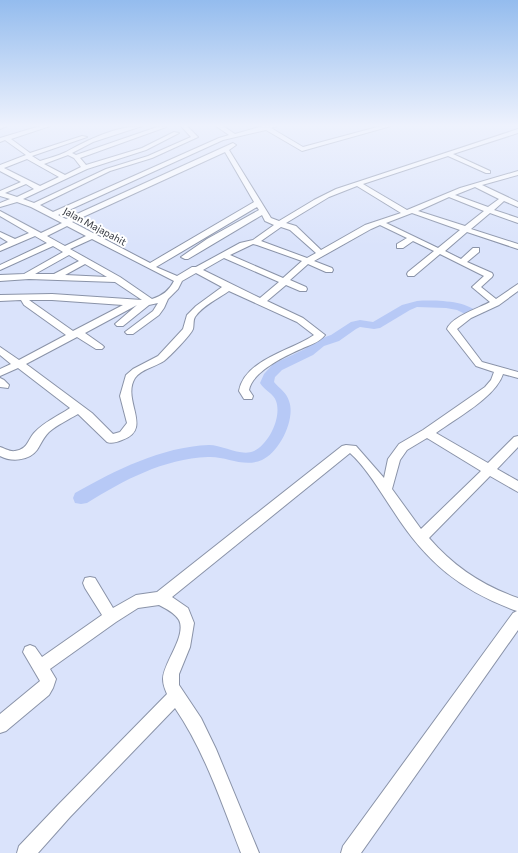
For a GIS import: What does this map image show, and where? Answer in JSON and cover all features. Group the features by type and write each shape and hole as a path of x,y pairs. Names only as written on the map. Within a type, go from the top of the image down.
{"street":[{"path":"45,166 66,178"},
{"path":"0,205 18,199 91,166"},
{"path":"100,166 145,186"},
{"path":"34,205 65,196 76,185 108,170 123,166"},
{"path":"133,166 147,173"},
{"path":"52,215 78,203 91,192 115,187 163,166"},
{"path":"0,250 66,223 189,166"},
{"path":"236,166 268,219 293,228 321,254"},
{"path":"130,332 160,308 164,298 175,287 179,279 199,267 243,245 255,242 279,224 323,197 357,183 411,166"},
{"path":"474,166 488,172"},
{"path":"0,168 40,189"},
{"path":"261,302 307,261 364,228 409,212 462,189 518,173"},
{"path":"94,177 101,180"},
{"path":"0,194 26,182"},
{"path":"357,183 409,212 518,247"},
{"path":"108,184 115,187"},
{"path":"76,185 91,192"},
{"path":"476,186 518,205"},
{"name":"Jalan Majapahit","path":"0,194 34,205 174,279 179,279"},
{"path":"449,195 518,222"},
{"path":"65,196 78,203"},
{"path":"411,274 504,198"},
{"path":"150,266 258,203"},
{"path":"185,257 210,240 263,211"},
{"path":"0,213 117,279 149,302"},
{"path":"381,223 489,276 476,287 496,303"},
{"path":"0,234 15,243"},
{"path":"27,275 91,236"},
{"path":"400,246 413,238"},
{"path":"0,268 53,242"},
{"path":"255,242 329,270"},
{"path":"462,262 476,250"},
{"path":"174,252 185,257 228,287 300,320 320,335 281,355 256,372 245,385 244,391 248,396"},
{"path":"223,255 303,289"},
{"path":"55,277 84,261"},
{"path":"0,278 27,275 117,279"},
{"path":"0,350 88,416 106,436 112,439 124,434 130,428 132,423 125,396 130,377 137,371 161,358 188,330 190,317 228,287"},
{"path":"518,287 496,303 468,316 453,326 454,332 480,364 499,371 518,375"},
{"path":"23,297 28,303 75,334 98,347"},
{"path":"0,298 52,298 133,303 149,302 164,298"},
{"path":"120,324 149,302"},
{"path":"0,373 133,303"},
{"path":"386,489 391,475 394,459 398,452 403,447 427,433 489,390 496,381 499,371"},
{"path":"0,451 10,456 15,456 26,452 32,448 37,437 46,428 78,409"},
{"path":"427,433 518,487"},
{"path":"421,537 464,496 518,440"},
{"path":"40,667 111,617 136,602 160,598 346,449 352,449 357,453 386,489 402,515 443,562 453,571 498,596 518,605"},
{"path":"90,583 111,617"},
{"path":"160,598 179,609 187,618 188,628 181,653 170,674 171,684 176,696 195,724 233,805 248,852"},
{"path":"350,853 518,618"},
{"path":"0,725 43,689 48,683 48,679 30,652"},
{"path":"26,853 64,811 176,696"}],"waterway":[{"path":"81,498 132,470 189,453 215,451 245,458 257,456 263,453 274,440 282,424 284,416 282,398 267,383 272,371 283,363 310,351 318,344 335,338 352,326 360,324 372,326 376,325 406,307 417,304 454,306 473,314"}]}
